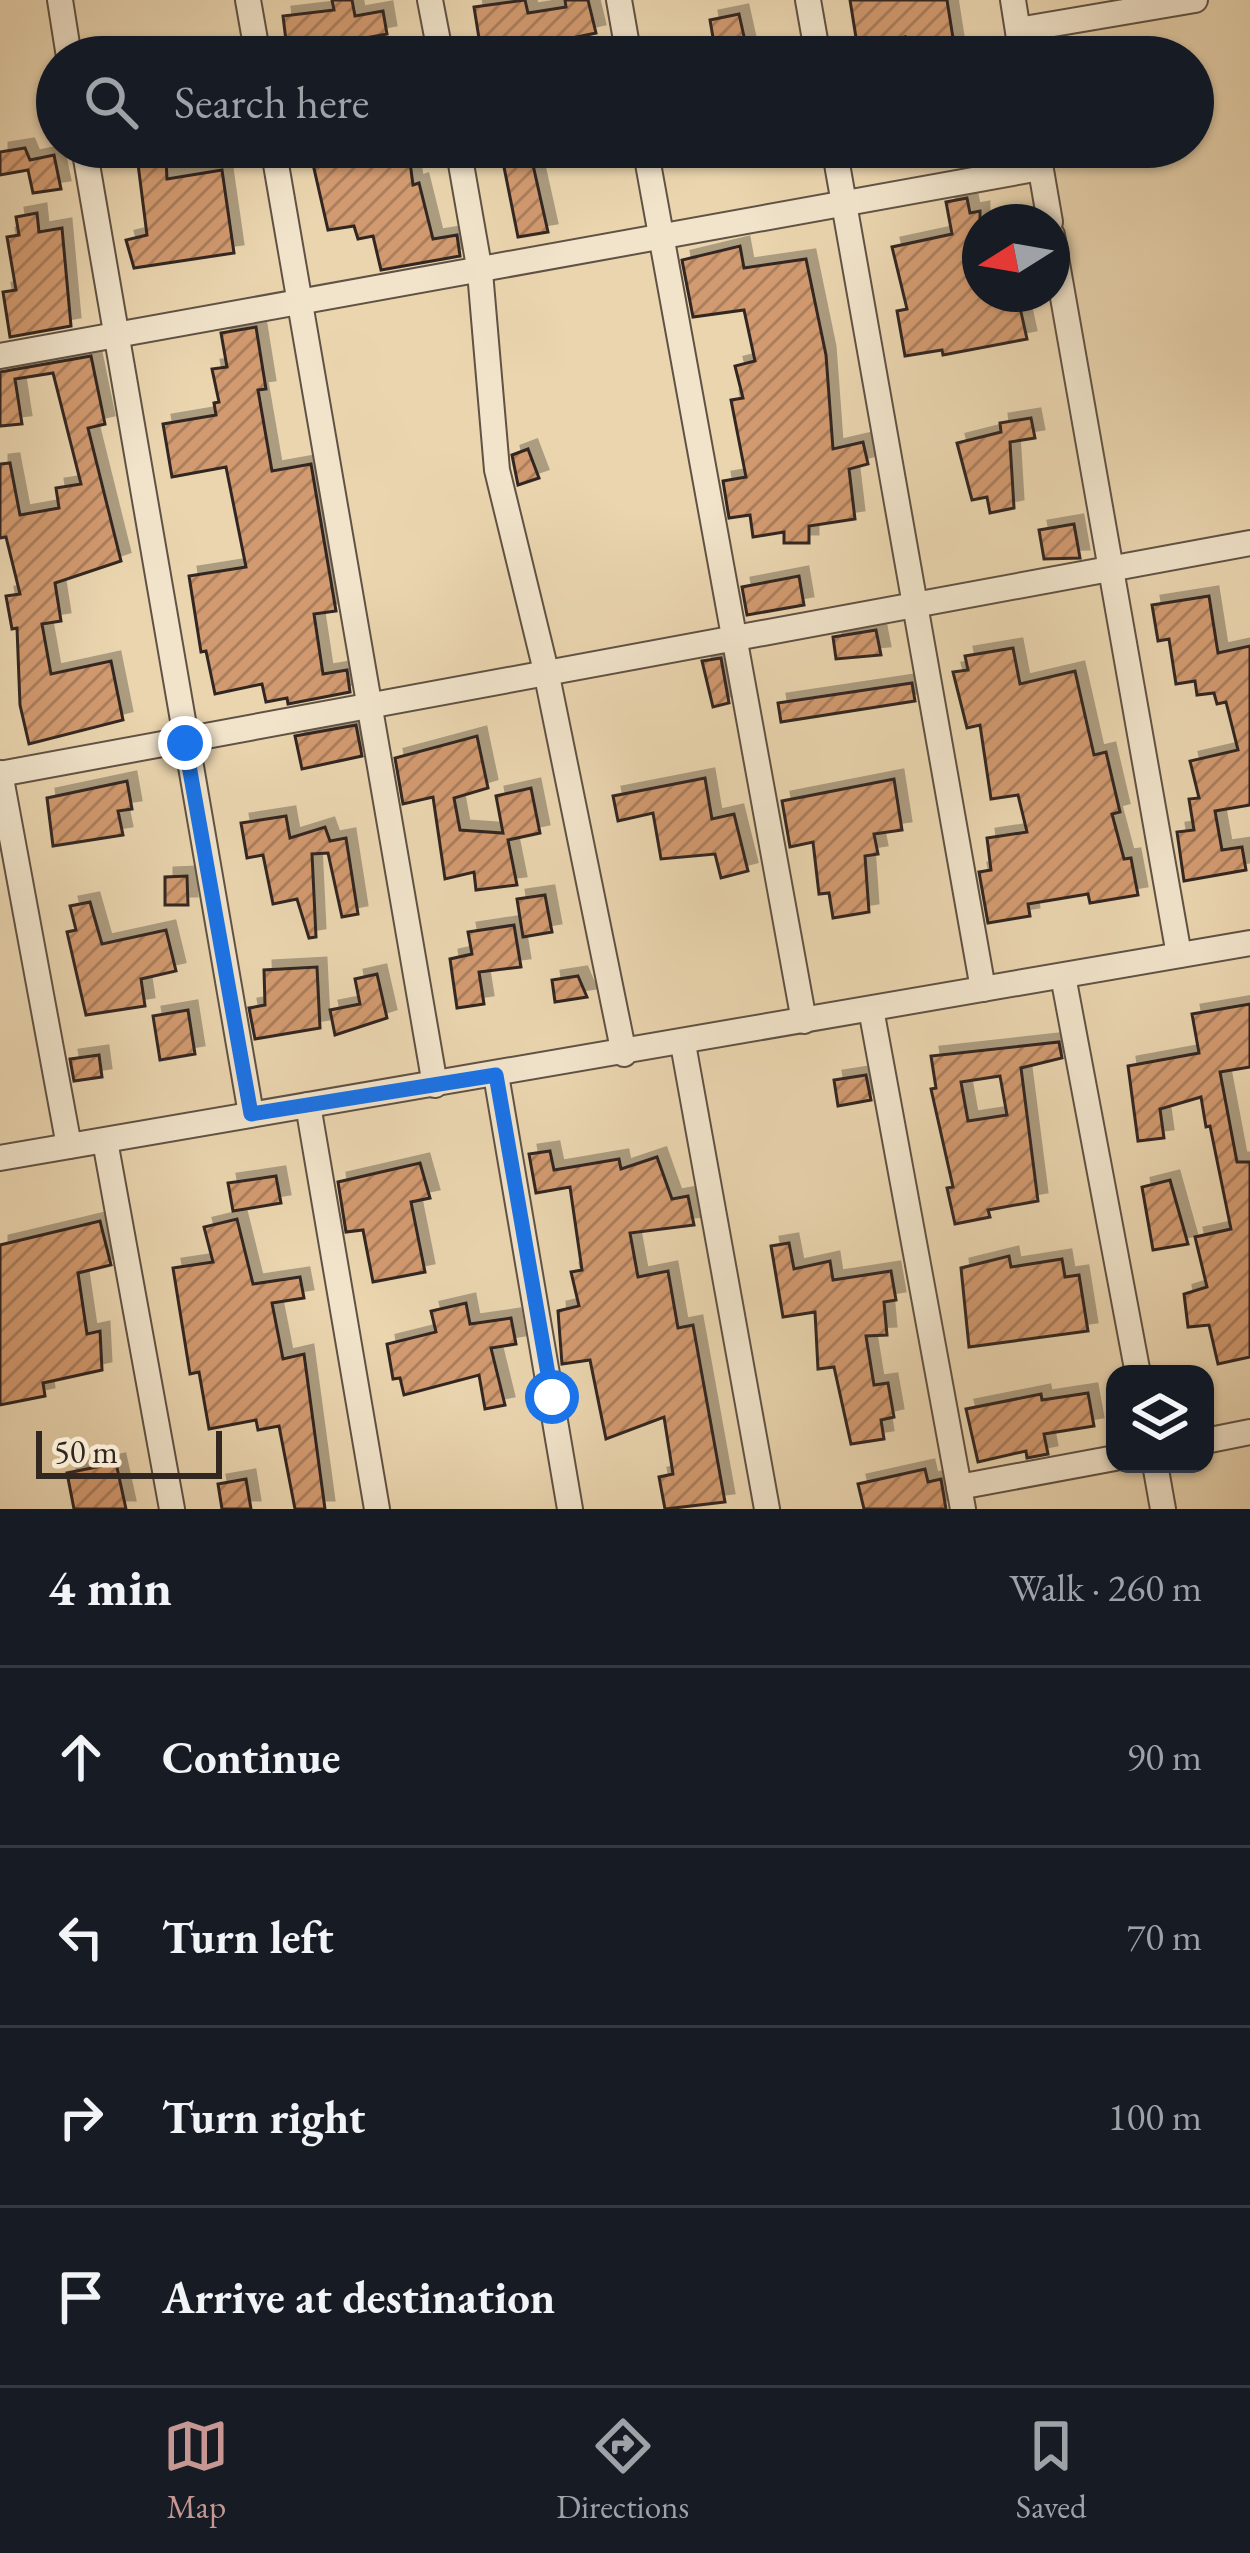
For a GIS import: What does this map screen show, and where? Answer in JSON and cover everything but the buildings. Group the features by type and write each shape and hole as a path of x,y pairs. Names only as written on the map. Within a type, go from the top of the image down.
{"street":[{"path":"60,0 66,36"},
{"path":"248,0 254,36"},
{"path":"430,0 437,36"},
{"path":"620,0 626,36"},
{"path":"808,0 814,36"},
{"path":"1013,0 1019,36"},
{"path":"1018,30 1195,0"},
{"path":"87,168 251,1114"},
{"path":"277,168 435,1085"},
{"path":"462,168 480,272 497,470 546,671 624,1054"},
{"path":"649,168 804,1021"},
{"path":"838,168 983,989"},
{"path":"0,356 661,240 992,168"},
{"path":"1040,168 1047,204"},
{"path":"1065,312 1178,955"},
{"path":"69,1146 0,774 1250,543"},
{"path":"0,1158 1250,943"},
{"path":"1063,976 1136,1365"},
{"path":"871,1009 961,1498 1106,1460"},
{"path":"683,1044 767,1509"},
{"path":"496,1075 571,1509"},
{"path":"308,1105 376,1509"},
{"path":"105,1141 172,1509"},
{"path":"1214,1439 1250,1432"},
{"path":"1156,1473 1162,1509"}],"route":[{"path":"185,743 251,1114 496,1075 552,1397"}]}
